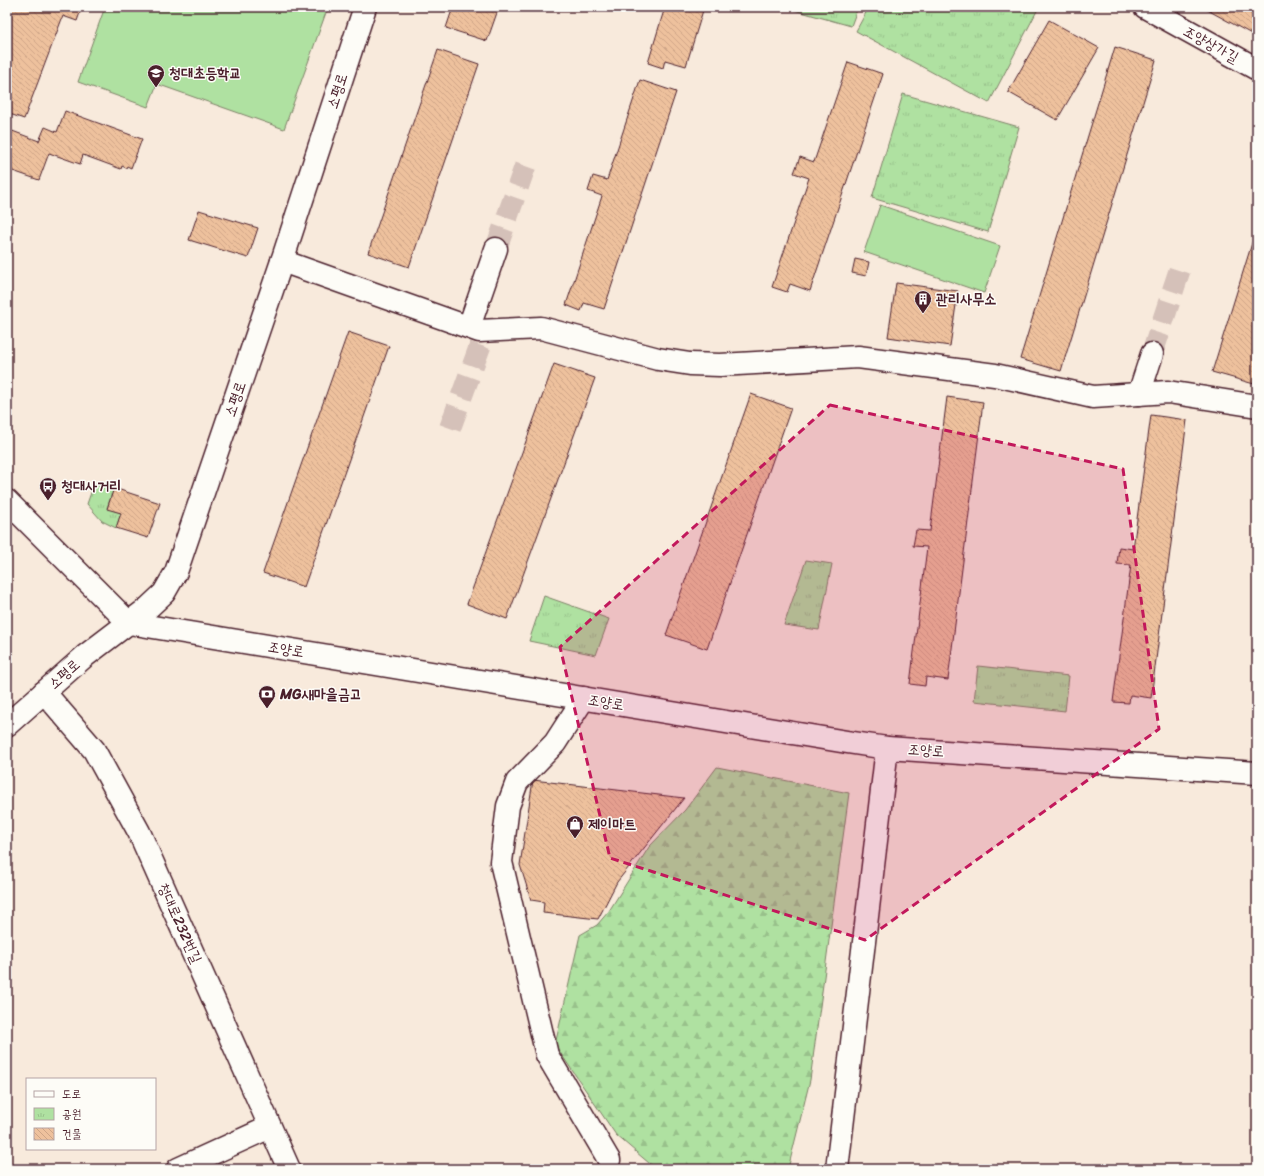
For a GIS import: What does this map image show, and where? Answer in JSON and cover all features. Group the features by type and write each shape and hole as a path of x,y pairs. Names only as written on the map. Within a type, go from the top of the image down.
{"street":[{"name":"소평로","path":"7,725 85,656 148,608 164,593 176,572 282,261 365,7"},
{"name":"조양상가길","path":"1145,7 1257,69"},
{"path":"469,327 496,250"},
{"path":"282,261 479,331 541,328 658,359 690,364 720,365 858,357 995,375 1093,397 1168,392 1257,406"},
{"path":"1139,394 1152,354"},
{"path":"7,501 129,623"},
{"name":"조양로","path":"129,623 887,748 1257,773"},
{"name":"청대로232번길","path":"44,692 94,750 139,832 290,1169"},
{"path":"584,698 555,743 517,782 508,806 501,862 548,1054 608,1160"},
{"path":"837,1169 887,748"},
{"path":"178,1169 270,1127"}],"highlighted area":[{"path":"830,405 1123,469 1159,729 865,940 610,858 560,647"}],"green space":[{"path":"105,7 328,7 284,129 157,84 148,107 78,82"},
{"path":"795,7 858,7 851,26 794,10"},
{"path":"869,7 1039,7 989,103 856,31"},
{"path":"903,94 1019,127 988,232 872,198"},
{"path":"880,205 1000,246 984,293 864,252"},
{"path":"94,484 114,488 107,508 121,513 116,528 102,521 87,504"},
{"path":"806,560 832,564 819,630 784,625"},
{"path":"544,596 609,619 596,655 529,641"},
{"path":"978,666 1069,676 1065,711 974,701"},
{"path":"717,767 849,793 810,1080 788,1169 656,1169 616,1135 555,1045 580,935 597,925 609,911 649,847 685,810"}],"building":[{"path":"11,7 82,7 77,21 63,16 24,119 7,113 7,19"},
{"path":"453,7 499,7 487,41 446,28"},
{"path":"665,7 704,7 686,66 665,60 663,68 648,63"},
{"path":"1202,7 1257,7 1257,37"},
{"path":"1049,20 1099,48 1057,120 1008,92"},
{"path":"1115,47 1156,60 1061,371 1020,359"},
{"path":"438,50 479,64 409,267 368,253"},
{"path":"848,62 883,74 810,291 790,284 787,292 772,287 809,178 794,173 800,157 814,162"},
{"path":"640,80 676,92 604,309 584,303 581,311 566,305 602,196 588,191 593,176 607,180"},
{"path":"65,111 142,139 131,168 122,166 121,169 83,155 80,164 49,153 39,180 7,169 7,129 39,141 45,127 57,132"},
{"path":"199,210 258,228 248,258 189,240"},
{"path":"1257,227 1257,373 1254,384 1212,372"},
{"path":"855,259 869,262 866,276 852,273"},
{"name":"관리사무소","path":"896,283 958,291 950,346 888,337"},
{"path":"348,332 389,346 304,587 263,573"},
{"path":"554,364 595,378 507,619 467,604"},
{"path":"751,394 791,408 707,649 666,635"},
{"path":"947,397 983,402 948,680 926,677 925,686 910,684 927,547 913,546 916,530 930,531"},
{"path":"1151,415 1187,420 1151,698 1130,695 1129,703 1113,702 1131,565 1117,564 1119,547 1133,549"},
{"path":"114,488 160,503 148,538 116,528 121,513 107,509"},
{"path":"533,780 684,798 617,882 598,919 543,913 544,902 531,900 520,865"}],"tunnel":[{"path":"496,249 527,161"},
{"path":"1152,354 1180,269"},
{"path":"450,428 486,330"}],"place":[{"name":"청대초등학교","path":"156,88"},
{"name":"관리사무소","path":"923,314"},
{"name":"청대사거리","path":"48,501"},
{"name":"MG새마을금고","path":"267,709"},
{"name":"제이마트","path":"575,839"}]}
